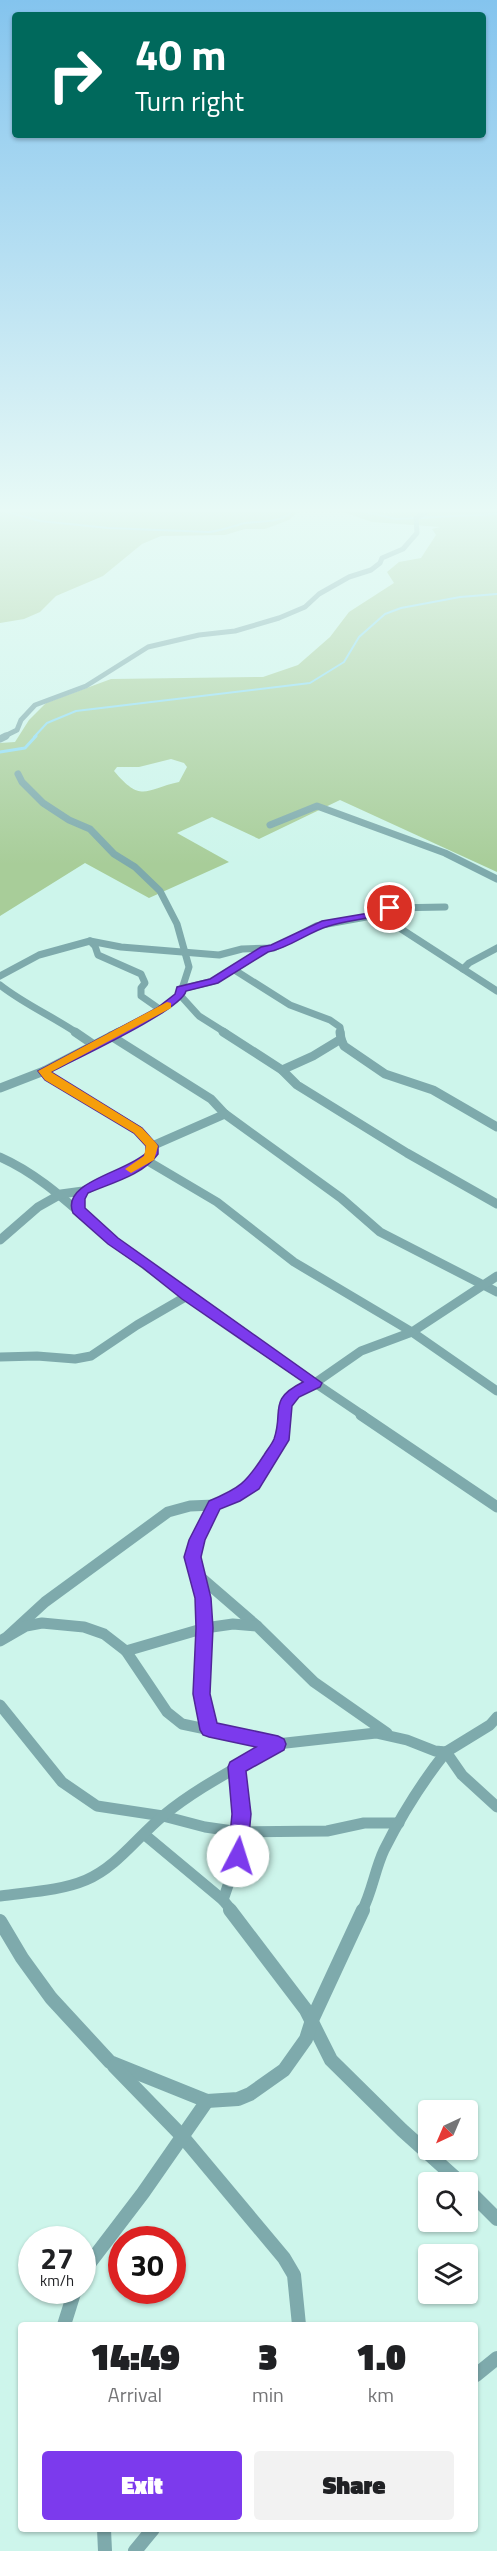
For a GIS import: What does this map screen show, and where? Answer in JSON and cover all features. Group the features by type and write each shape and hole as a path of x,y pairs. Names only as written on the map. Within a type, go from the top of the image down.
{"street":[{"path":"0,739 17,730 21,725 21,720 35,705 86,686 148,647 247,627"},
{"path":"18,774 22,783 43,803 69,820 90,829 114,854 151,881 165,899 177,924 187,954 189,967 181,992"},
{"path":"270,825 317,806 446,853 497,879"},
{"path":"0,976 39,955 90,941 121,947 219,955 242,949 274,948 326,923 378,914 390,908 445,907"},
{"path":"378,914 497,991"},
{"path":"90,941 95,946 98,955 141,974 145,982 140,992 141,996 161,1010"},
{"path":"463,969 469,963 497,948"},
{"path":"0,1088 44,1071 161,1010 181,992 214,981 265,949"},
{"path":"232,969 261,984 285,1003 336,1023 340,1027 344,1046 385,1074 434,1090 497,1127"},
{"path":"0,985 21,1002 50,1015 94,1045"},
{"path":"181,992 199,1017 282,1070 297,1085 497,1204"},
{"path":"111,1036 211,1100 225,1114 341,1198 380,1232 497,1292"},
{"path":"282,1070 314,1056 341,1039"},
{"path":"0,1240 38,1207 62,1194 83,1191 125,1172 152,1154 152,1146 138,1130 49,1077 44,1071"},
{"path":"152,1146 225,1114"},
{"path":"0,1157 42,1177 113,1241 187,1296 497,1507"},
{"path":"146,1160 217,1202 294,1262 412,1332 497,1391"},
{"path":"78,1210 78,1199 83,1191"},
{"path":"4,1638 45,1602 168,1512 190,1506 214,1505 235,1497 253,1485 281,1440 285,1405 293,1393 315,1383 361,1351 412,1332 497,1276"},
{"path":"0,1357 37,1356 75,1359 91,1356 137,1325 187,1296"},
{"path":"209,1730 202,1694 205,1628 203,1598 192,1557 214,1505"},
{"path":"198,1575 257,1626 314,1682 367,1721 394,1737"},
{"path":"4,1638 26,1626 42,1623 64,1623 104,1634 126,1651 167,1712 182,1724 278,1744 376,1733 435,1751 446,1752"},
{"path":"126,1651 205,1628 233,1624 257,1626"},
{"path":"0,1705 62,1782 97,1806 163,1816 205,1827 240,1832 327,1831 364,1823 399,1823"},
{"path":"110,2062 207,2101 238,2099 250,2094 284,2070 306,2039 312,2020 371,1893 382,1852 425,1779 446,1752 490,1725 497,1718"},
{"path":"0,1896 50,1889 86,1880 108,1867 163,1816 237,1767 278,1744"},
{"path":"446,1752 458,1772 497,1807"},
{"path":"223,1900 238,1856 241,1814 237,1767"},
{"path":"145,1835 223,1900 306,2010 331,2060 402,2130 449,2172"},
{"path":"0,1921 22,1958 51,1998 182,2136 284,2258 294,2275 296,2320"},
{"path":"96,2252 152,2182 207,2101"},
{"path":"478,2200 497,2218"},
{"path":"65,2322 71,2304"},
{"path":"478,2373 497,2358"},
{"path":"104,2532 105,2551"},
{"path":"135,2551 151,2532"}],"green space":[{"path":"338,627 497,627 497,872 340,800 259,839 212,817 177,833 229,862 149,898 85,863 0,916 0,743 15,742 29,720 46,703 111,679 263,677 298,665 330,637","holes":["171,759 184,763 187,767 179,782 144,792 131,788 114,771 117,767 139,767"]}],"waterway":[{"path":"34,737 47,723 76,711 310,683 344,662 359,637 370,627"},
{"path":"0,752 25,748 36,736"}],"slow traffic":[{"path":"131,1169 152,1154 152,1146 138,1130 47,1076 44,1071 167,1006"}],"route":[{"path":"238,1856 241,1814 237,1767 278,1744 209,1730 202,1694 201,1669 205,1628 203,1598 192,1557 197,1540 214,1505 235,1497 253,1485 281,1440 285,1405 293,1393 315,1383 187,1296 113,1241 78,1210 78,1199 83,1191 146,1160 152,1154 152,1146 138,1130 47,1076 44,1071 161,1010 180,995 181,989 214,981 265,949 283,944 316,926 372,916 390,908"}]}
